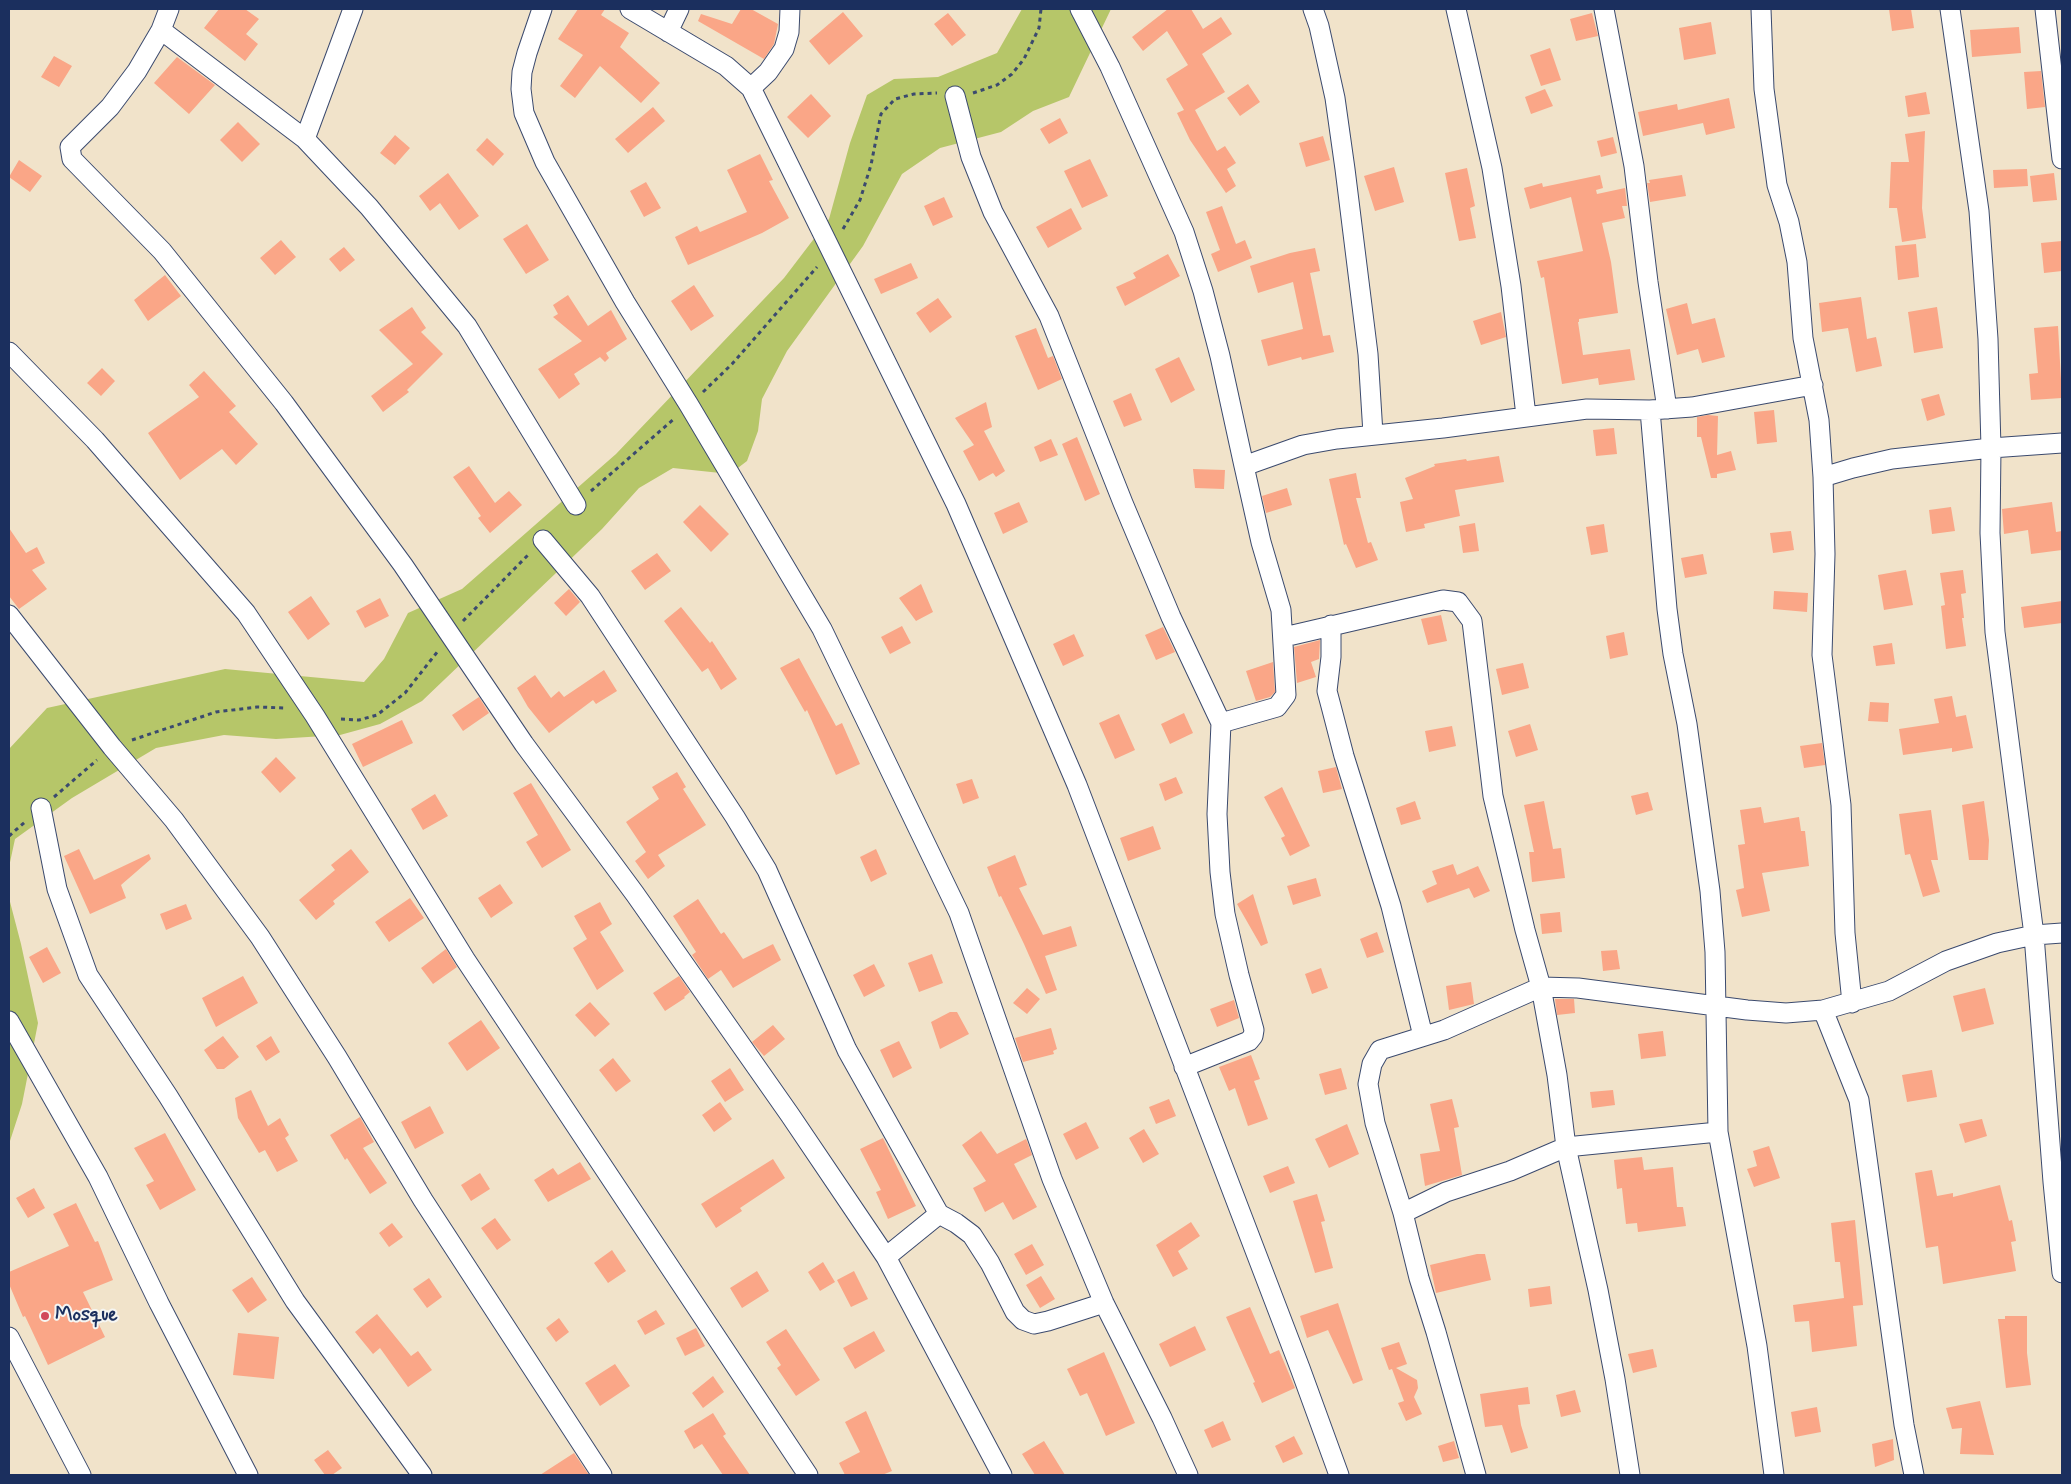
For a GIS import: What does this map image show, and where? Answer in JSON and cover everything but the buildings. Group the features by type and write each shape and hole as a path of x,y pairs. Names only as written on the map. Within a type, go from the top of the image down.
{"street":[{"path":"169,9 161,30 137,71 110,106 70,147 72,159 162,251 284,403 408,572 524,744 635,894 790,1115 886,1257 1002,1475"},
{"path":"305,139 353,9"},
{"path":"542,9 522,72 521,89 524,113 545,162 625,302 689,405 822,629 959,913 1052,1179 1104,1303 1162,1418 1188,1475"},
{"path":"630,9 726,66 751,88 960,513 1077,785 1300,1368 1339,1475"},
{"path":"668,32 679,9"},
{"path":"751,88 768,72 784,49 790,9"},
{"path":"1080,9 1117,81 1184,232 1203,292 1220,356 1261,542 1281,610 1286,695 1277,708 1221,723"},
{"path":"1313,9 1320,26 1335,98 1368,354 1373,434"},
{"path":"1456,9 1492,168 1511,286 1526,416"},
{"path":"1604,9 1634,166 1648,282 1658,410 1667,609 1673,654 1687,724 1710,891 1715,952 1718,1132 1757,1346 1774,1475"},
{"path":"1760,9 1764,89 1777,184 1789,222 1797,262 1803,338 1819,420 1825,554 1822,655 1841,805 1845,933 1852,1003"},
{"path":"1950,9 1978,211 1988,339 1991,448 1990,532 1995,632 2034,935 2062,1273"},
{"path":"2045,9 2062,159"},
{"path":"161,30 305,139 370,207 468,326 576,505"},
{"path":"955,96 971,157 993,212 1049,316 1123,503 1171,617 1221,723 1218,814 1220,872 1225,914 1254,1030 1253,1036 1249,1041 1184,1067"},
{"path":"9,352 95,440 246,613 315,716 465,959 808,1475"},
{"path":"1244,466 1302,445 1337,438 1443,428 1587,409 1658,410 1692,406 1813,384"},
{"path":"1823,478 1853,468 1892,459 1991,448 2062,443"},
{"path":"543,540 590,596 735,817 767,870 847,1050 939,1214 956,1223 972,1235 990,1263 1015,1312 1023,1320 1034,1324 1104,1303"},
{"path":"1284,637 1443,600 1458,602 1472,621 1493,796 1523,921 1541,986 1557,1075 1566,1147 1598,1290 1615,1379 1630,1475"},
{"path":"9,615 112,747 174,820 260,937 337,1057 423,1200 602,1475"},
{"path":"1331,625 1331,657 1327,691 1344,756 1391,906 1424,1036"},
{"path":"41,808 57,889 88,975 168,1096 295,1301 422,1475"},
{"path":"1476,1475 1419,1278 1403,1213 1375,1123 1368,1084 1372,1064 1380,1050 1424,1036 1486,1012 1541,986 1578,988 1786,1013 1823,1010 1889,991 1946,961 1997,943 2034,935 2062,933"},
{"path":"1823,1010 1859,1100 1904,1425 1914,1475"},
{"path":"9,1021 98,1177 159,1303 248,1475"},
{"path":"1403,1213 1446,1192 1510,1171 1566,1147 1718,1132"},
{"path":"886,1257 939,1214"},
{"path":"9,1337 81,1475"}],"green space":[{"path":"1022,9 1111,9 1069,97 1033,111 1001,132 940,148 902,174 863,246 787,351 762,399 758,431 747,461 730,474 673,468 639,488 602,529 422,701 380,724 340,735 276,739 224,735 156,748 72,798 15,839 9,867 9,749 47,708 225,669 364,682 384,659 408,613 462,589 616,454 784,278 829,219 850,143 867,95 894,79 938,77 997,53"},
{"path":"9,898 38,1023 22,1104 9,1144"}],"place":[{"name":"Mosque","path":"45,1316"}]}
